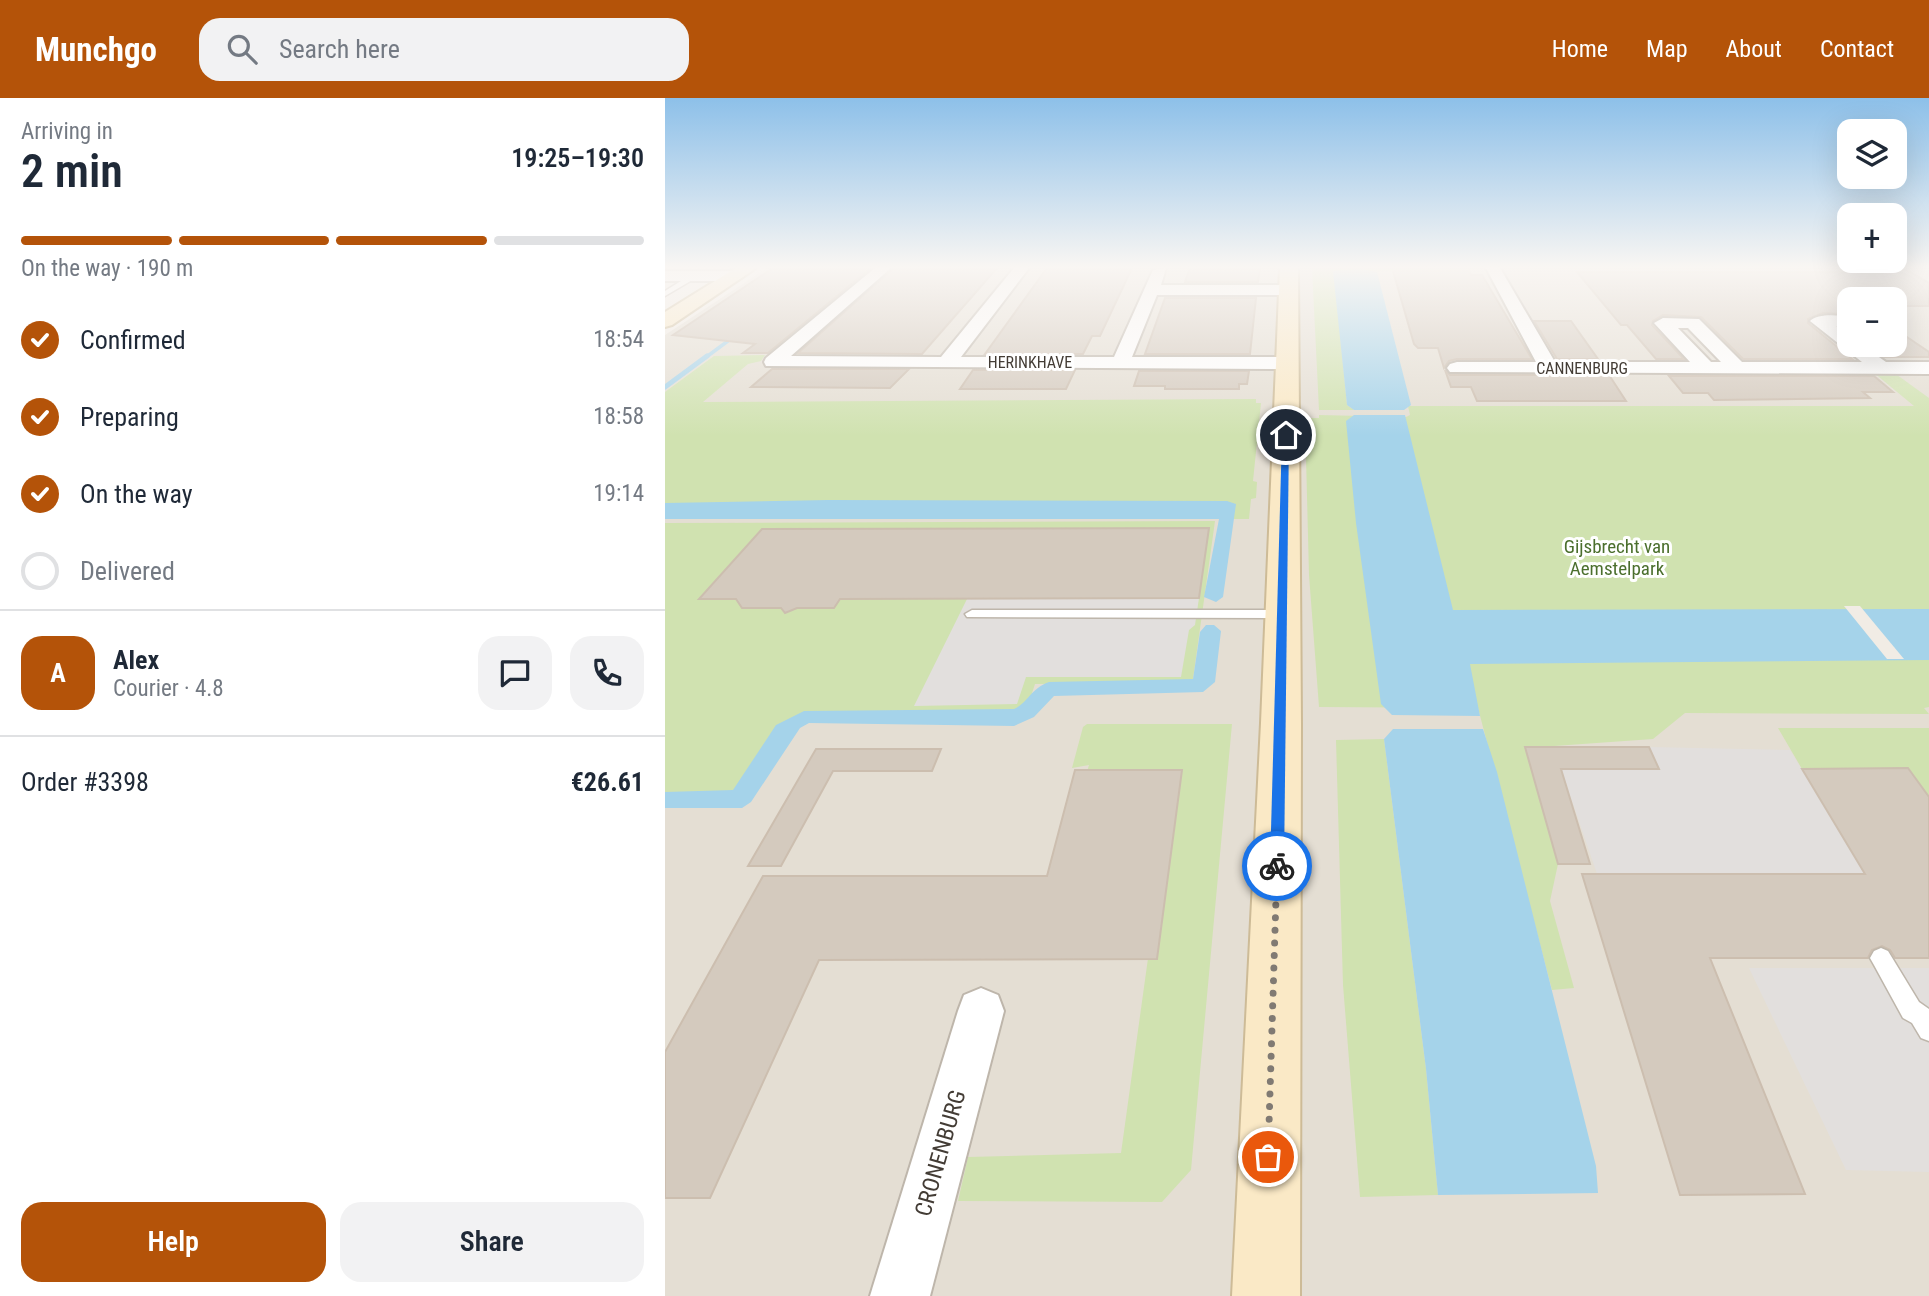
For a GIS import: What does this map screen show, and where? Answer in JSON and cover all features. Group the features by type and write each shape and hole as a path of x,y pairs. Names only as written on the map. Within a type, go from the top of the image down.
{"street":[{"name":"HERINKHAVE","path":"818,324 773,362 1287,363"},
{"path":"947,362 977,324"},
{"path":"1121,362 1137,324"},
{"path":"1266,1296 1288,324"},
{"path":"1524,324 1549,368"},
{"path":"1664,324 1706,368"},
{"path":"1694,324 1737,368"},
{"path":"1822,324 1837,335"},
{"path":"1867,357 1880,367"},
{"name":"CANNENBURG","path":"1899,357 1919,368"},
{"name":"CANNENBURG","path":"1457,368 1919,368"},
{"name":"CRONENBURG","path":"900,1296 981,1012"}],"lane":[{"path":"972,614 1283,614"},
{"path":"1881,958 1911,1010 1920,1015 1929,1030"}],"shaded area":[{"path":"682,324 1837,324 1837,357 1907,357 1907,324 1929,324 1929,1296 665,1296 665,335"},
{"path":"1199,598 1195,625 1189,630 1181,677 1026,677 1017,704 914,706 967,599"},
{"path":"1649,747 1790,750 1865,874 1597,874 1561,769 1658,769"},
{"path":"1749,968 1929,968 1929,1172 1846,1170"}],"green space":[{"path":"1315,324 1339,324 1347,405 1354,410 1319,410"},
{"path":"765,355 761,361 748,364 703,402 1256,399 1256,403 1261,403 1253,481 1257,482 1256,498 1251,499 1249,519 665,517 665,392 714,356"},
{"name":"Gijsbrecht van Aemstelpark","path":"1873,372 1893,372 1929,398 1929,707 1924,708 1929,714 1685,713 1653,739 1526,748 1558,864 1550,901 1574,988 1552,990 1478,708 1319,707 1309,575 1305,418 1319,418 1319,415 1406,417 1410,415 1408,406 1914,406"},
{"path":"1215,521 1193,679 1186,683 1035,684 1026,711 807,711 755,793 665,794 665,523"},
{"path":"1087,724 1232,724 1191,1170 1162,1202 958,1201 968,1157 1121,1153 1173,778 1085,778 1089,765 1072,768 1083,727"},
{"path":"1778,728 1929,728 1929,797 1908,768 1802,769"},
{"path":"1384,739 1426,1069 1438,1195 1360,1197 1343,985 1336,740"}],"water":[{"path":"1339,324 1390,324 1411,405 1404,410 1354,410 1347,405"},
{"path":"1354,415 1405,415 1453,610 1929,609 1929,660 1470,664 1480,716 1392,715 1381,704 1356,523 1346,421"},
{"path":"828,500 1227,501 1236,504 1223,597 1216,602 1204,597 1219,519 665,519 665,503"},
{"path":"1206,625 1214,625 1221,631 1215,682 1203,692 1054,696 1034,717 1014,726 809,723 800,728 751,802 742,808 665,808 665,792 733,790 776,725 804,711 1014,709 1037,688 1049,682 1193,679 1200,632"},
{"path":"1393,729 1483,729 1497,772 1596,1166 1598,1193 1438,1195 1426,1069 1384,739"}],"pier":[{"path":"1844,606 1860,606 1904,659 1887,659"}],"building":[{"path":"690,324 803,324 768,353 743,353 755,344 673,335"},
{"path":"831,324 948,324 922,354 798,353"},
{"path":"1007,324 1106,324 1100,336 1092,336 1083,354 985,354"},
{"path":"1156,324 1253,324 1250,354 1145,354"},
{"path":"1408,324 1511,324 1532,359 1457,359 1449,361 1444,368 1438,348 1418,348 1414,344"},
{"path":"1536,324 1573,324 1598,359 1557,359"},
{"path":"1620,324 1652,324 1684,359 1656,359 1627,325"},
{"path":"1708,324 1809,324 1837,347 1837,357 1852,359 1743,359"},
{"path":"1907,337 1929,352 1929,357 1907,357"},
{"path":"772,369 909,369 890,388 751,387"},
{"path":"973,370 1075,370 1066,389 960,389"},
{"path":"1445,370 1450,375 1609,375 1626,401 1477,401 1471,387 1451,387"},
{"path":"1139,371 1249,371 1247,384 1239,384 1239,389 1165,389 1165,386 1134,386"},
{"path":"1669,376 1874,376 1893,392 1863,392 1870,398 1714,400 1708,393 1683,393"},
{"path":"1209,528 1199,598 840,599 834,608 797,608 785,613 781,608 742,608 736,599 699,599 762,529"},
{"path":"1525,747 1649,747 1659,769 1561,769 1590,864 1558,864"},
{"path":"816,749 941,749 932,771 833,771 781,866 748,866"},
{"path":"1908,768 1929,797 1929,958 1895,958 1890,950 1882,946 1872,950 1868,958 1710,958 1805,1194 1680,1195 1582,874 1865,874 1802,769"},
{"path":"1075,770 1182,770 1157,959 819,960 710,1198 665,1198 665,1052 763,876 1047,876"}],"waterway":[{"path":"705,358 736,335"},
{"path":"665,387 707,356"}],"way so far":[{"path":"1268,1157 1277,866"}],"route":[{"path":"1277,866 1286,435"}]}
